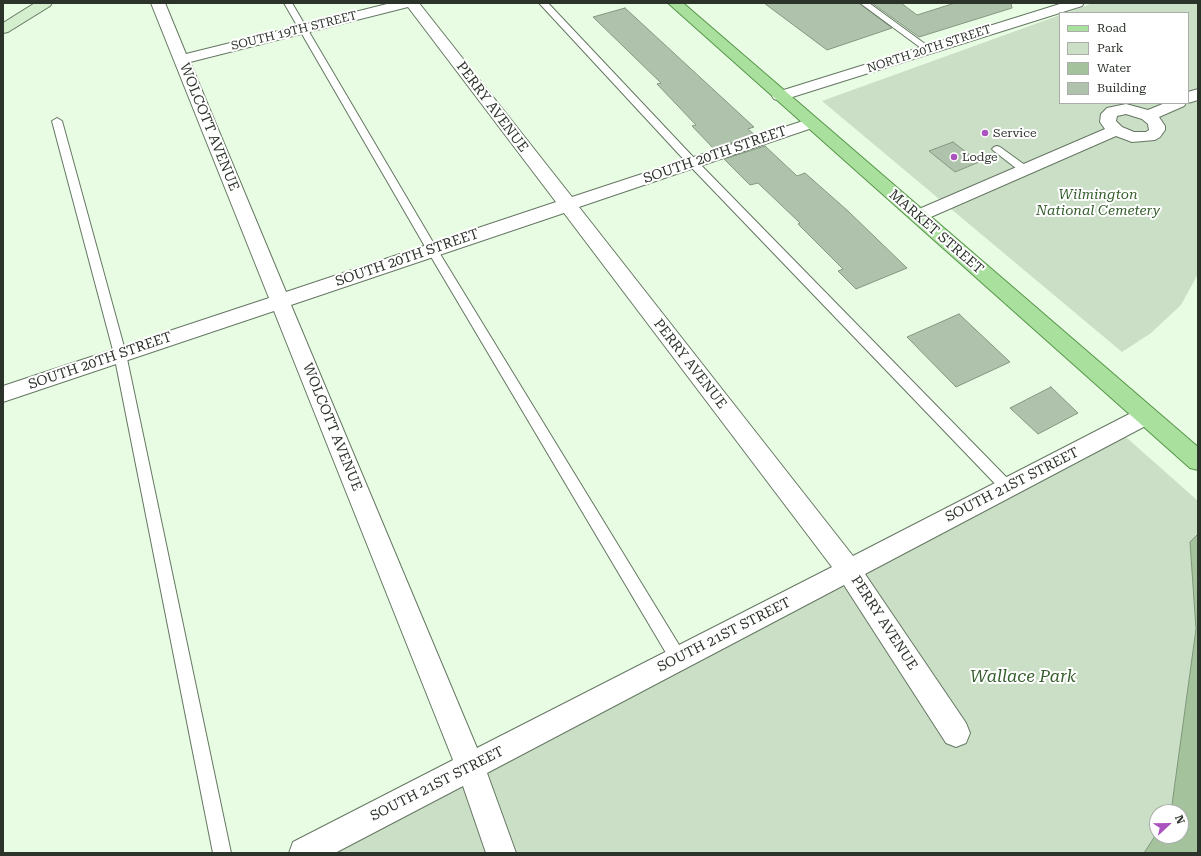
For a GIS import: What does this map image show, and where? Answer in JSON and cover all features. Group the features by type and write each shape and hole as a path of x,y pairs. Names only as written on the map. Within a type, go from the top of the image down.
{"main road":[{"name":"MARKET STREET","path":"675,3 1198,461"}],"street":[{"path":"3,29 45,3"},
{"name":"WOLCOTT AVENUE","path":"158,3 470,766 501,853"},
{"name":"SOUTH 19TH STREET","path":"181,60 408,3"},
{"name":"PERRY AVENUE","path":"412,3 849,570 956,733"},
{"path":"1034,3 1047,11"},
{"name":"NORTH 20TH STREET","path":"780,96 1047,11 1077,3"},
{"path":"1148,116 1176,104"},
{"path":"1113,111 1133,111 1148,116 1157,126 1157,130 1154,134 1149,136 1132,137 1116,130 1108,122 1109,114 1113,111"},
{"name":"SOUTH 20TH STREET","path":"3,394 812,123"},
{"path":"918,216 1116,130"},
{"name":"SOUTH 21ST STREET","path":"304,853 1145,416"}],"lane":[{"path":"288,3 432,250 678,658"},
{"path":"542,3 692,162 1008,488"},
{"path":"864,3 928,49"},
{"path":"57,121 120,354 222,853"},
{"path":"997,149 1025,170"}],"green space":[{"name":"Wilmington National Cemetery","path":"1093,3 1198,3 1198,274 1181,305 1151,333 1122,352 822,101 1059,15 1059,104 1189,104 1189,12 1069,12"},
{"name":"Wallace Park","path":"1118,430 1198,501 1198,853 329,853"}],"water":[{"path":"1198,534 1198,853 1144,853 1150,844 1189,844 1189,804 1172,804 1196,629 1190,542"}],"building":[{"path":"764,3 859,3 892,28 827,50"},
{"path":"872,3 901,3 917,15 955,3 1011,3 1012,8 919,37"},
{"path":"625,8 754,127 748,129 755,135 714,149 692,126 696,125 657,84 661,83 593,17"},
{"name":"Lodge","path":"953,142 979,162 955,172 929,151"},
{"path":"765,146 797,176 805,173 848,211 907,268 856,289 838,271 843,269 798,224 800,223 758,183 750,185 724,159"},
{"path":"959,314 1010,362 956,387 907,337"},
{"path":"1051,387 1078,413 1038,434 1010,408"}],"place":[{"name":"Service","path":"985,133"},
{"name":"Lodge","path":"954,157"}]}
